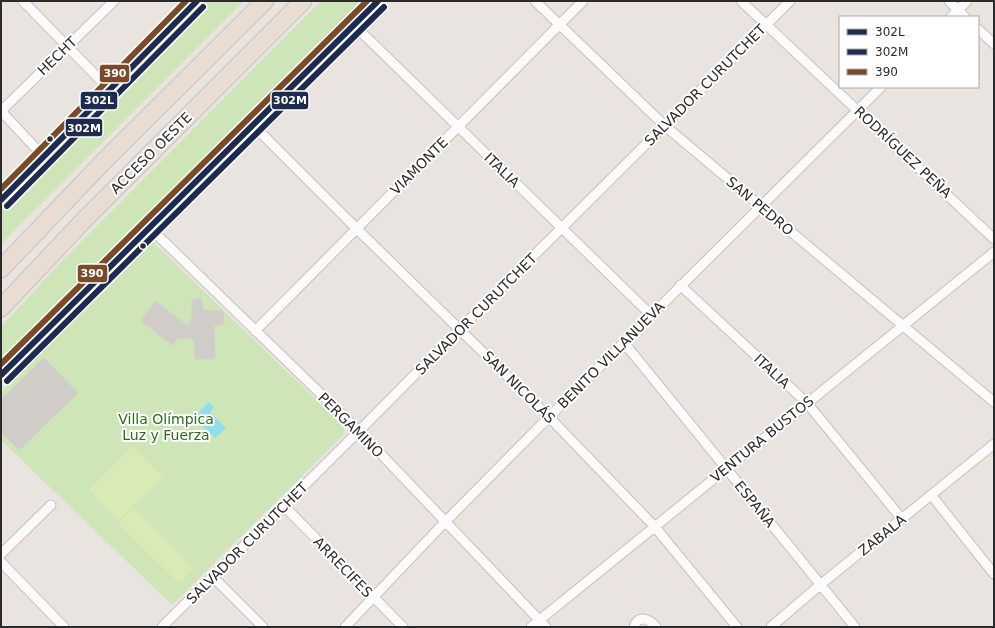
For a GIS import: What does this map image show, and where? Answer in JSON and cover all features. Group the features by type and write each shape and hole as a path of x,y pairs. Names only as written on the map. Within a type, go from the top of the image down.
{"highway":[{"name":"ACCESO OESTE","path":"1,269 105,160 265,1"},
{"name":"ACCESO OESTE","path":"1,308 90,215 303,1"}],"street":[{"path":"23,1 108,89"},
{"name":"HECHT","path":"1,111 114,1"},
{"path":"1,200 108,89 198,1"},
{"path":"1,375 378,1"},
{"name":"SAN PEDRO","path":"535,1 665,126 994,402"},
{"name":"VIAMONTE","path":"255,331 583,1"},
{"name":"RODRÍGUEZ PEÑA","path":"741,1 994,238"},
{"name":"SALVADOR CURUTCHET","path":"162,627 790,1"},
{"path":"949,1 964,16"},
{"path":"952,16 967,1"},
{"name":"ITALIA","path":"354,25 651,315"},
{"path":"979,30 994,44"},
{"name":"BENITO VILLANUEVA","path":"346,627 445,522 549,417 680,285 880,88"},
{"path":"1,111 43,156"},
{"name":"SAN NICOLÁS","path":"254,125 357,229 549,417 655,526 738,627"},
{"name":"PERGAMINO","path":"150,228 359,431 542,624"},
{"name":"VENTURA BUSTOS","path":"531,627 542,624 655,526 994,252"},
{"name":"ITALIA","path":"680,285 807,403 902,519"},
{"name":"ESPAÑA","path":"623,344 630,350 855,627"},
{"name":"ZABALA","path":"771,627 820,585 932,496 994,444"},
{"path":"932,496 994,574"},
{"path":"1,554 51,505"},
{"name":"ARRECIFES","path":"284,506 402,627"},
{"path":"1,562 64,627"},
{"path":"213,577 263,627"},
{"path":"634,627 634,624 637,621 646,619 651,621 656,627"}],"green space":[{"path":"202,1 244,1 1,244 1,206"},
{"path":"321,1 368,1 1,367 1,327 61,262"},
{"name":"Villa Olímpica Luz y Fuerza","path":"151,242 154,243 344,427 344,434 172,605 1,440 1,392"},
{"path":"133,446 163,477 119,520 89,490"},
{"path":"133,508 194,568 179,583 118,523"}],"water":[{"path":"209,402 214,407 210,412 226,428 215,438 194,417"}],"building":[{"path":"201,298 203,310 223,311 224,324 214,326 215,359 195,359 194,339 178,338 172,345 141,321 156,301 188,326 192,316 192,300"},
{"path":"44,358 78,393 19,450 1,432 1,400"}],"transit line":[{"name":"390","path":"1,189 186,1"},
{"name":"302L","path":"1,200 197,1"},
{"name":"390","path":"1,364 367,1"},
{"name":"302L","path":"1,375 378,1"},
{"name":"302M","path":"7,206 203,7"},
{"name":"302M","path":"7,381 384,7"}]}
